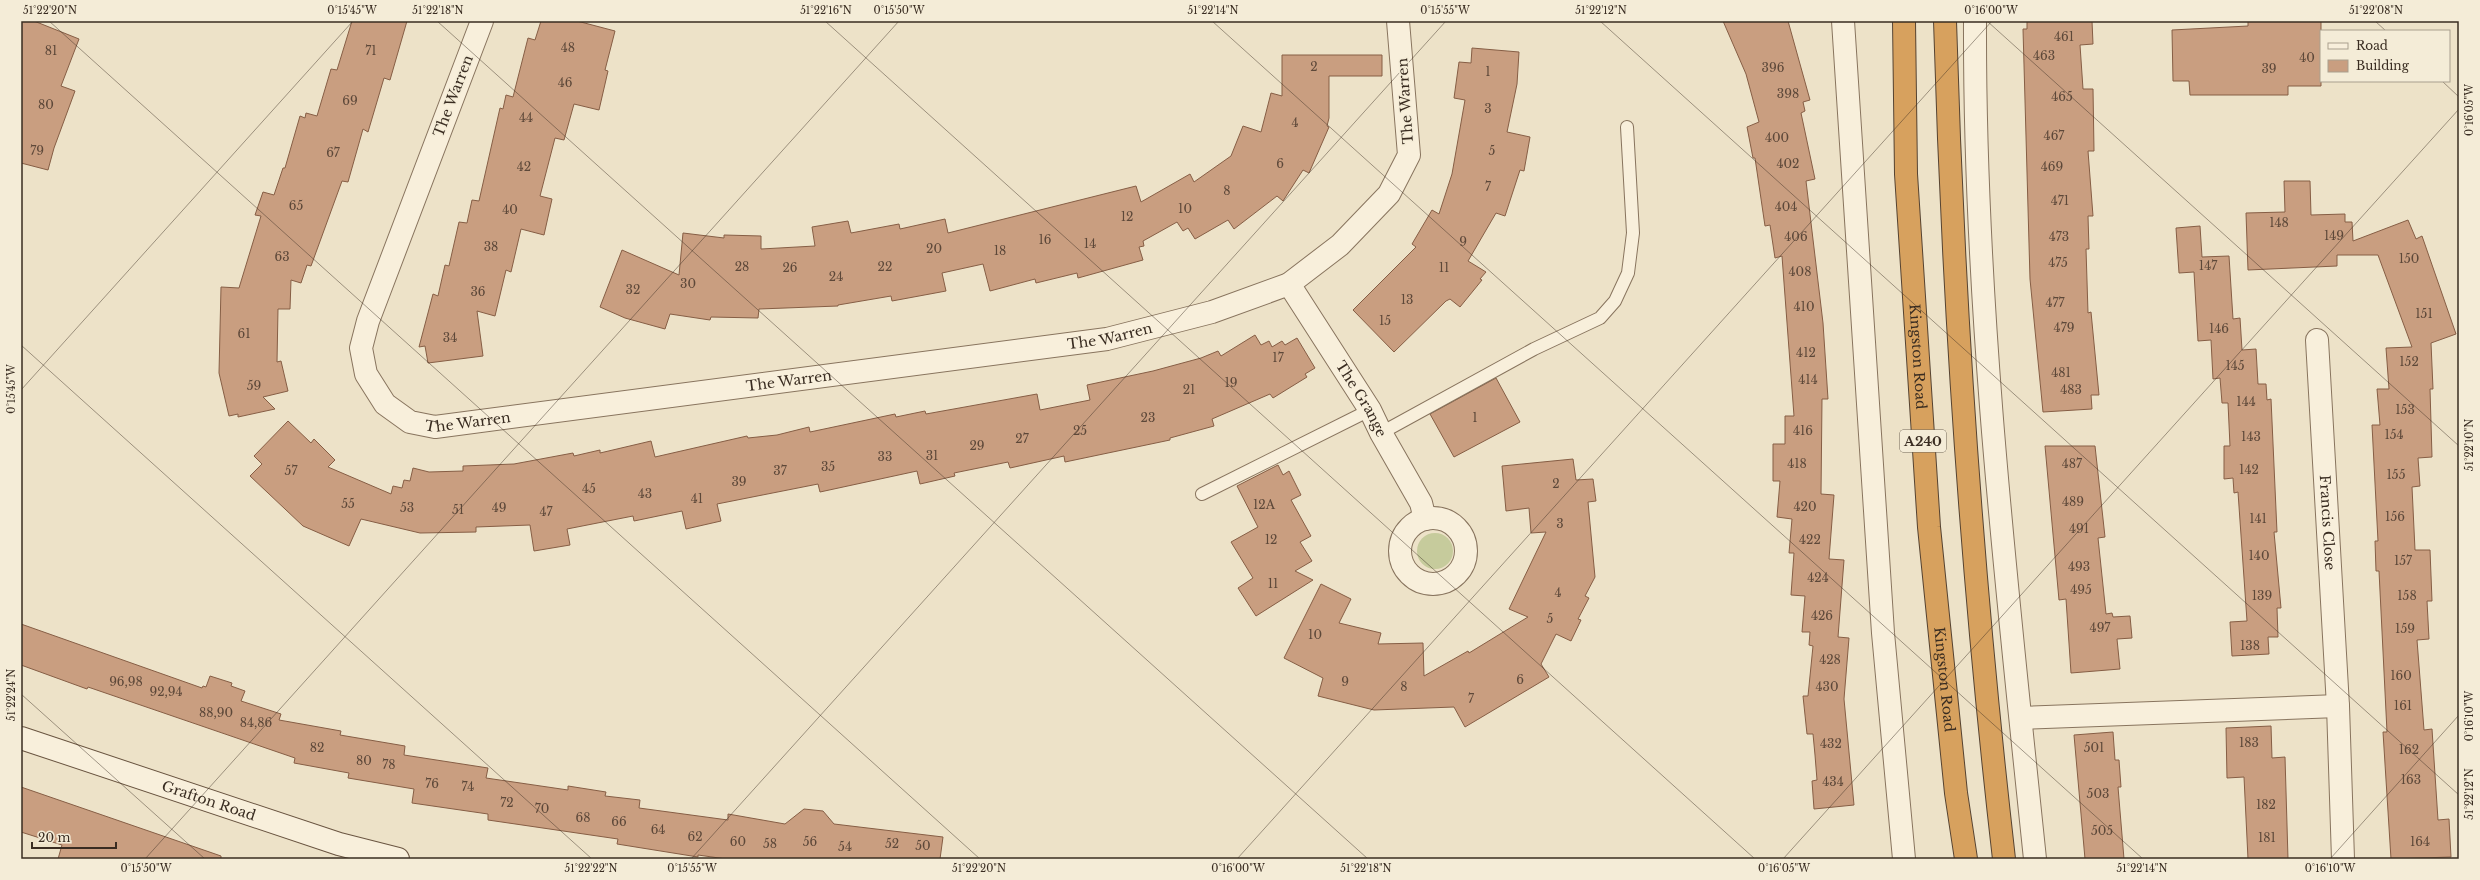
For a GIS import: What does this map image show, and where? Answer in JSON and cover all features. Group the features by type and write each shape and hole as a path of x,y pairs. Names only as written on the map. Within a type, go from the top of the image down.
{"highway":[{"name":"Kingston Road","path":"1904,21 1906,174 1929,527 1956,792 1966,859"},
{"name":"A240","path":"1945,21 1950,176 1960,362 1991,744 2004,859"}],"street":[{"name":"The Warren","path":"482,21 368,321 361,348 366,374 385,404 410,422 435,427 1107,338 1212,312 1289,284 1340,245 1389,194 1409,155 1398,21"},
{"path":"1843,21 1883,632 1904,859"},
{"path":"1975,21 1983,276 1996,466 2035,859"},
{"name":"The Grange","path":"1289,284 1370,410 1381,433 1421,503 1425,519"},
{"name":"Francis Close","path":"2317,340 2338,706 2343,859"},
{"path":"2021,718 2338,706"},
{"name":"Grafton Road","path":"21,738 332,842 398,859"}],"lane":[{"path":"1381,433 1534,349 1600,318 1615,301 1628,273 1633,233 1627,127"},
{"path":"1202,494 1370,410"}],"green space":[{"path":"1435,533 1448,538 1453,551 1448,564 1435,569 1422,564 1417,551 1422,538"}],"building":[{"path":"21,21 34,21 79,39 61,86 75,91 54,148 48,170 21,163"},
{"path":"352,21 407,21 390,80 384,78 368,132 363,129 348,182 342,181 311,266 307,265 301,283 291,280 290,309 278,309 277,362 281,361 288,391 263,397 275,409 238,417 238,414 229,416 219,373 221,287 239,288 261,216 255,215 263,192 274,195 283,168 285,168 300,116 305,118 306,113 317,116 331,69 337,70"},
{"path":"541,21 577,21 615,31 605,70 608,71 599,110 574,104 564,140 555,138 540,196 552,199 544,235 521,229 511,272 506,270 495,316 477,311 483,356 428,363 425,346 419,347 433,294 438,296 445,265 449,266 459,222 467,223 472,200 479,201 500,108 503,109 506,95 513,97 528,38 535,40"},
{"path":"1723,21 1788,21 1810,100 1803,102 1805,111 1801,113 1815,179 1806,181 1823,323 1828,399 1822,399 1821,494 1834,495 1829,559 1844,560 1838,637 1849,638 1844,699 1854,805 1814,809 1812,781 1817,780 1813,734 1807,734 1803,696 1808,696 1813,646 1809,645 1810,632 1802,632 1805,596 1791,595 1794,553 1789,553 1792,519 1777,517 1780,481 1773,481 1773,444 1785,444 1785,416 1794,416 1782,256 1775,258 1770,225 1765,226 1755,158 1753,158 1747,127 1759,122 1746,74"},
{"path":"2027,21 2092,21 2093,44 2080,45 2083,89 2093,89 2094,151 2088,151 2093,216 2088,216 2089,249 2086,249 2088,313 2091,312 2099,395 2091,395 2092,409 2043,412 2030,279 2023,29 2027,29"},
{"path":"2248,21 2321,21 2321,86 2288,86 2288,95 2190,95 2189,81 2173,81 2172,30 2248,26"},
{"path":"1472,48 1519,52 1517,84 1507,132 1530,137 1524,171 1520,170 1505,216 1496,213 1468,261 1486,272 1480,279 1482,280 1460,307 1450,299 1446,301 1394,352 1353,310 1416,247 1412,244 1432,210 1439,214 1452,174 1465,100 1454,98 1459,62 1471,63"},
{"path":"1282,55 1382,55 1382,76 1329,76 1329,118 1327,126 1329,127 1309,173 1303,170 1283,201 1277,196 1234,229 1228,220 1195,239 1188,228 1183,231 1177,222 1143,241 1144,246 1139,247 1143,260 1078,278 1077,273 1036,283 1035,279 990,291 983,264 942,273 946,291 892,301 891,296 838,306 759,309 758,318 711,317 710,320 670,314 665,329 625,318 600,307 622,250 679,275 683,233 724,238 724,235 761,236 761,249 815,246 812,227 848,221 851,233 899,224 900,229 945,219 948,233 1136,186 1141,202 1190,174 1194,182 1231,156 1243,126 1261,132 1271,93 1282,96"},
{"path":"2284,181 2310,181 2311,215 2345,214 2345,222 2352,222 2353,241 2408,220 2416,239 2422,236 2456,334 2431,343 2433,389 2430,389 2432,457 2418,458 2420,486 2412,487 2415,550 2430,550 2432,601 2427,601 2429,639 2417,640 2424,730 2432,729 2438,820 2449,819 2451,857 2391,859 2383,732 2387,732 2379,571 2376,571 2375,541 2378,541 2372,425 2380,425 2377,389 2389,389 2386,348 2412,347 2378,255 2337,255 2337,266 2248,270 2246,213 2285,212"},
{"path":"2200,226 2202,257 2229,256 2233,319 2240,318 2242,350 2256,349 2258,384 2266,384 2267,400 2271,399 2277,532 2274,532 2281,608 2277,608 2278,637 2268,637 2269,654 2232,656 2230,622 2247,621 2238,492 2234,493 2233,478 2224,479 2224,446 2230,446 2228,403 2222,403 2220,378 2213,379 2211,340 2198,341 2194,272 2179,273 2176,228"},
{"path":"1255,335 1261,345 1269,341 1272,347 1282,341 1285,345 1297,338 1315,368 1305,374 1307,377 1273,398 1270,394 1212,419 1214,426 1170,438 1170,440 1065,462 1064,456 1010,468 1008,462 954,473 955,476 920,484 917,471 820,492 818,484 717,504 721,521 686,529 682,511 634,521 633,516 567,529 570,545 534,551 530,525 476,527 476,532 420,533 361,519 349,546 303,526 250,476 262,464 254,456 288,421 311,443 314,439 335,460 328,467 391,494 393,486 402,488 404,480 410,481 413,468 429,472 463,471 463,466 514,464 573,453 574,456 600,450 600,453 651,441 655,457 747,436 748,438 777,435 809,427 810,432 895,414 896,417 925,411 926,414 1037,394 1040,410 1090,400 1087,385 1153,371 1201,358 1218,351 1221,356"},
{"path":"1496,378 1520,422 1454,457 1430,414"},
{"path":"2045,446 2095,446 2105,537 2098,538 2106,614 2112,613 2113,617 2130,616 2132,638 2117,639 2120,669 2071,673 2066,599 2059,600"},
{"path":"1573,459 1576,480 1593,479 1596,501 1588,502 1595,577 1585,596 1589,598 1578,619 1581,620 1571,641 1556,634 1541,664 1549,677 1465,727 1454,707 1374,710 1318,696 1323,678 1284,658 1321,584 1351,599 1339,623 1381,633 1378,644 1423,643 1424,676 1468,651 1469,653 1528,617 1509,609 1546,532 1531,533 1529,508 1506,511 1502,466"},
{"path":"1278,465 1283,475 1289,471 1301,495 1291,500 1311,536 1300,542 1312,561 1295,571 1313,580 1256,616 1238,588 1253,578 1231,542 1258,527 1237,486"},
{"path":"21,624 202,688 203,686 206,687 210,676 232,683 231,686 245,691 241,701 281,714 279,720 341,731 340,735 405,746 404,755 488,768 486,778 568,790 568,786 606,792 605,796 640,800 639,808 728,820 728,814 785,824 804,809 823,811 834,824 943,837 940,859 726,859 698,855 698,857 617,844 618,839 488,820 488,814 412,803 414,789 348,778 349,773 294,763 295,758 88,687 87,689 21,665"},
{"path":"2271,726 2272,758 2285,757 2288,859 2248,859 2244,777 2227,778 2226,728"},
{"path":"2113,732 2115,760 2119,760 2121,787 2118,787 2124,859 2085,859 2074,735"},
{"path":"21,787 221,856 221,859 58,859 62,845 21,832"}]}
